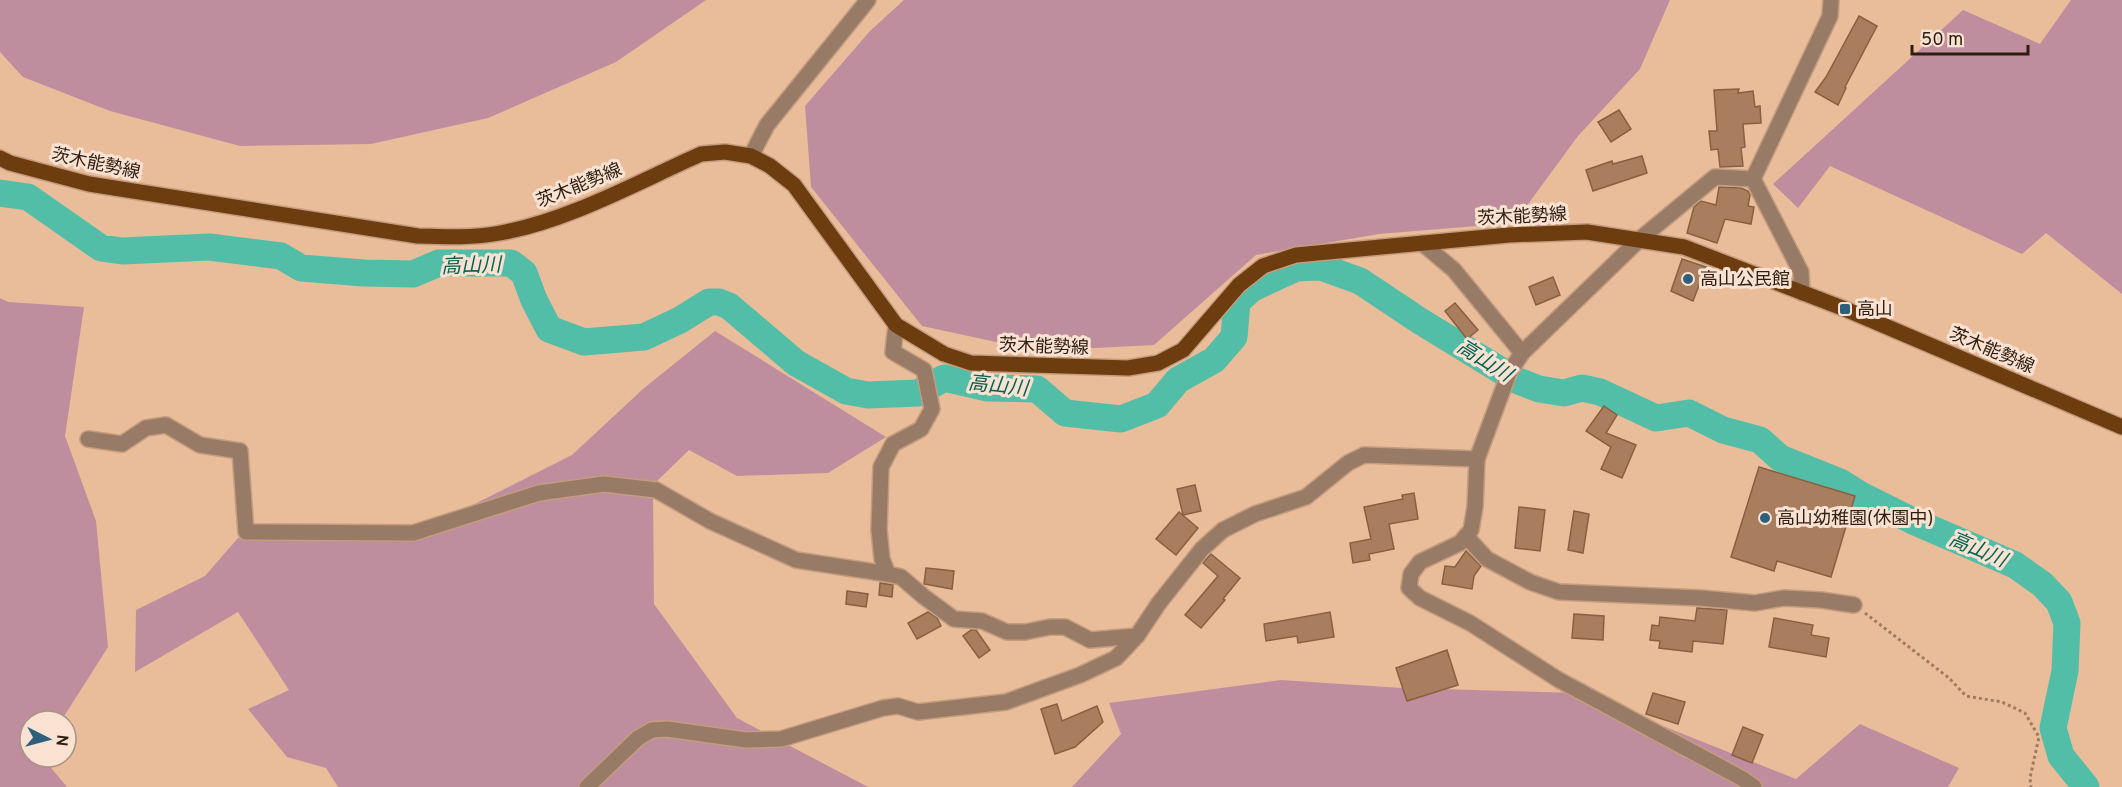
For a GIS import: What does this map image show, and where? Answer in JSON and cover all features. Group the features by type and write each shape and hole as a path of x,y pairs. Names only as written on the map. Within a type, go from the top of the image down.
{"main road":[{"name":"茨木能勢線","path":"0,158 10,163 89,184 418,236 464,237 502,233 562,216 701,154 725,152 751,156 771,166 794,185 896,325 944,354 971,363 1128,368 1158,363 1183,350 1239,285 1263,266 1296,255 1509,235 1587,232 1684,247 1845,309 2122,427"}],"street":[{"path":"751,156 767,125 868,0"},
{"path":"1753,179 1830,16 1831,0"},
{"path":"1753,179 1715,177 1640,239 1522,353 1509,373 1477,459 1475,507 1471,530 1461,543 1420,562 1411,573 1409,588 1420,598 1470,623 1559,680 1754,787"},
{"path":"1753,179 1801,272 1802,292"},
{"path":"1422,243 1454,270 1522,353"},
{"path":"888,574 882,560 879,531 881,466 893,444 921,429 932,409 924,370 893,352 896,325"},
{"path":"88,439 122,444 146,428 166,425 200,445 240,451 246,532 412,533 539,494 604,484 656,490 710,522 796,560 901,577 954,619 982,621 1007,632 1065,627 1090,640 1137,636"},
{"path":"587,787 638,738 652,730 667,729 746,740 781,739 883,708 898,706 918,712 1006,702 1080,675 1116,657 1137,636 1159,603 1202,549 1222,530 1255,514 1306,497 1348,464 1364,455 1477,459"},
{"path":"1466,536 1487,559 1530,582 1559,592 1700,598 1755,603 1784,598 1854,604"}],"path":[{"path":"1854,604 1949,678 1966,696 2002,702 2025,713 2039,737 2030,778 2031,787"}],"shaded area":[{"path":"0,0 706,0 616,62 488,118 371,144 240,146 110,111 23,77 0,52"},
{"path":"904,0 1670,0 1640,69 1578,136 1514,223 1379,234 1256,255 1154,345 1038,351 922,326 811,187 805,106 870,31"},
{"path":"2071,0 2122,0 2122,294 2046,233 2022,254 1830,166 1798,208 1773,184 1963,10 2040,44"},
{"path":"0,298 8,302 84,307 65,436 96,521 108,647 69,709 18,709 18,769 52,769 67,787 0,787"},
{"path":"715,331 886,437 828,473 737,476 689,450 653,485 654,604 737,718 868,787 338,787 326,768 287,757 248,709 289,690 238,612 135,672 136,610 205,576 238,538 427,528 572,455 643,389"},
{"path":"1281,680 1402,688 1580,693 1796,779 1860,724 1959,768 1948,787 1072,787 1121,734 1109,703"}],"building":[{"path":"1859,16 1877,26 1838,105 1815,92 1826,77"},
{"path":"1739,89 1738,93 1753,91 1755,107 1760,106 1761,123 1743,124 1745,147 1741,148 1743,166 1720,167 1718,149 1711,150 1709,131 1717,131 1714,90"},
{"path":"1619,110 1631,129 1611,142 1598,122"},
{"path":"1642,156 1647,173 1593,191 1586,170 1612,161 1613,164"},
{"path":"1719,187 1741,188 1748,191 1750,195 1748,206 1754,207 1751,224 1725,219 1717,243 1687,233 1694,207 1701,201 1716,205"},
{"name":"高山公民館","path":"1682,259 1706,267 1693,301 1671,291"},
{"path":"1553,277 1560,295 1536,305 1529,287"},
{"path":"1455,303 1478,330 1467,339 1445,311"},
{"path":"1604,406 1617,415 1606,433 1636,445 1622,478 1601,469 1611,447 1586,431"},
{"path":"1759,467 1855,496 1831,577 1777,561 1774,571 1731,557"},
{"path":"1195,485 1201,511 1183,515 1177,489"},
{"path":"1414,493 1418,519 1389,524 1394,549 1369,554 1370,560 1353,563 1350,543 1371,539 1364,507 1403,499 1402,495"},
{"path":"1519,507 1545,510 1540,551 1515,548"},
{"path":"1574,511 1589,514 1583,553 1568,550"},
{"path":"1179,512 1198,528 1176,555 1156,539"},
{"path":"1466,551 1481,566 1474,576 1472,589 1442,584 1445,566 1455,567"},
{"path":"1211,554 1240,578 1201,628 1185,615 1218,576 1203,563"},
{"path":"926,568 954,571 952,589 924,584"},
{"path":"880,583 893,585 892,597 879,595"},
{"path":"847,591 868,594 866,607 846,604"},
{"path":"1697,608 1727,610 1723,644 1693,641 1692,652 1659,648 1660,641 1650,640 1652,625 1659,626 1660,617 1695,621"},
{"path":"928,612 937,618 941,626 917,639 908,623"},
{"path":"1330,612 1334,637 1298,643 1297,636 1266,641 1264,624"},
{"path":"1574,614 1604,616 1603,640 1572,638"},
{"path":"1774,618 1813,625 1811,635 1829,638 1826,657 1769,647"},
{"path":"971,630 976,630 990,650 979,658 963,636"},
{"path":"1447,650 1458,685 1407,701 1396,668"},
{"path":"1653,693 1685,702 1678,724 1646,714"},
{"path":"1057,704 1062,721 1097,706 1103,722 1075,747 1055,754 1041,709"},
{"path":"1743,727 1763,735 1752,763 1732,755"}],"waterway":[{"name":"高山川","path":"0,193 28,197 101,248 122,251 209,247 281,256 301,268 364,273 413,274 439,263 511,263 524,273 534,300 549,329 584,342 644,337 680,320 709,302 719,302 729,306 796,363 846,391 868,395 918,393 944,378 988,388 1037,389 1065,413 1121,419 1157,405 1178,380 1214,360 1234,337 1237,302 1251,289 1296,268 1321,267 1360,281 1518,381 1539,389 1564,393 1582,388 1600,392 1656,418 1689,413 1723,430 1760,440 1780,458 1840,482 1913,521 2015,565 2042,584 2059,602 2067,623 2065,671 2053,728 2061,756 2086,787"}],"place":[{"name":"高山公民館","path":"1688,279"},
{"name":"高山","path":"1845,309"},
{"name":"高山幼稚園(休園中)","path":"1765,518"}]}
